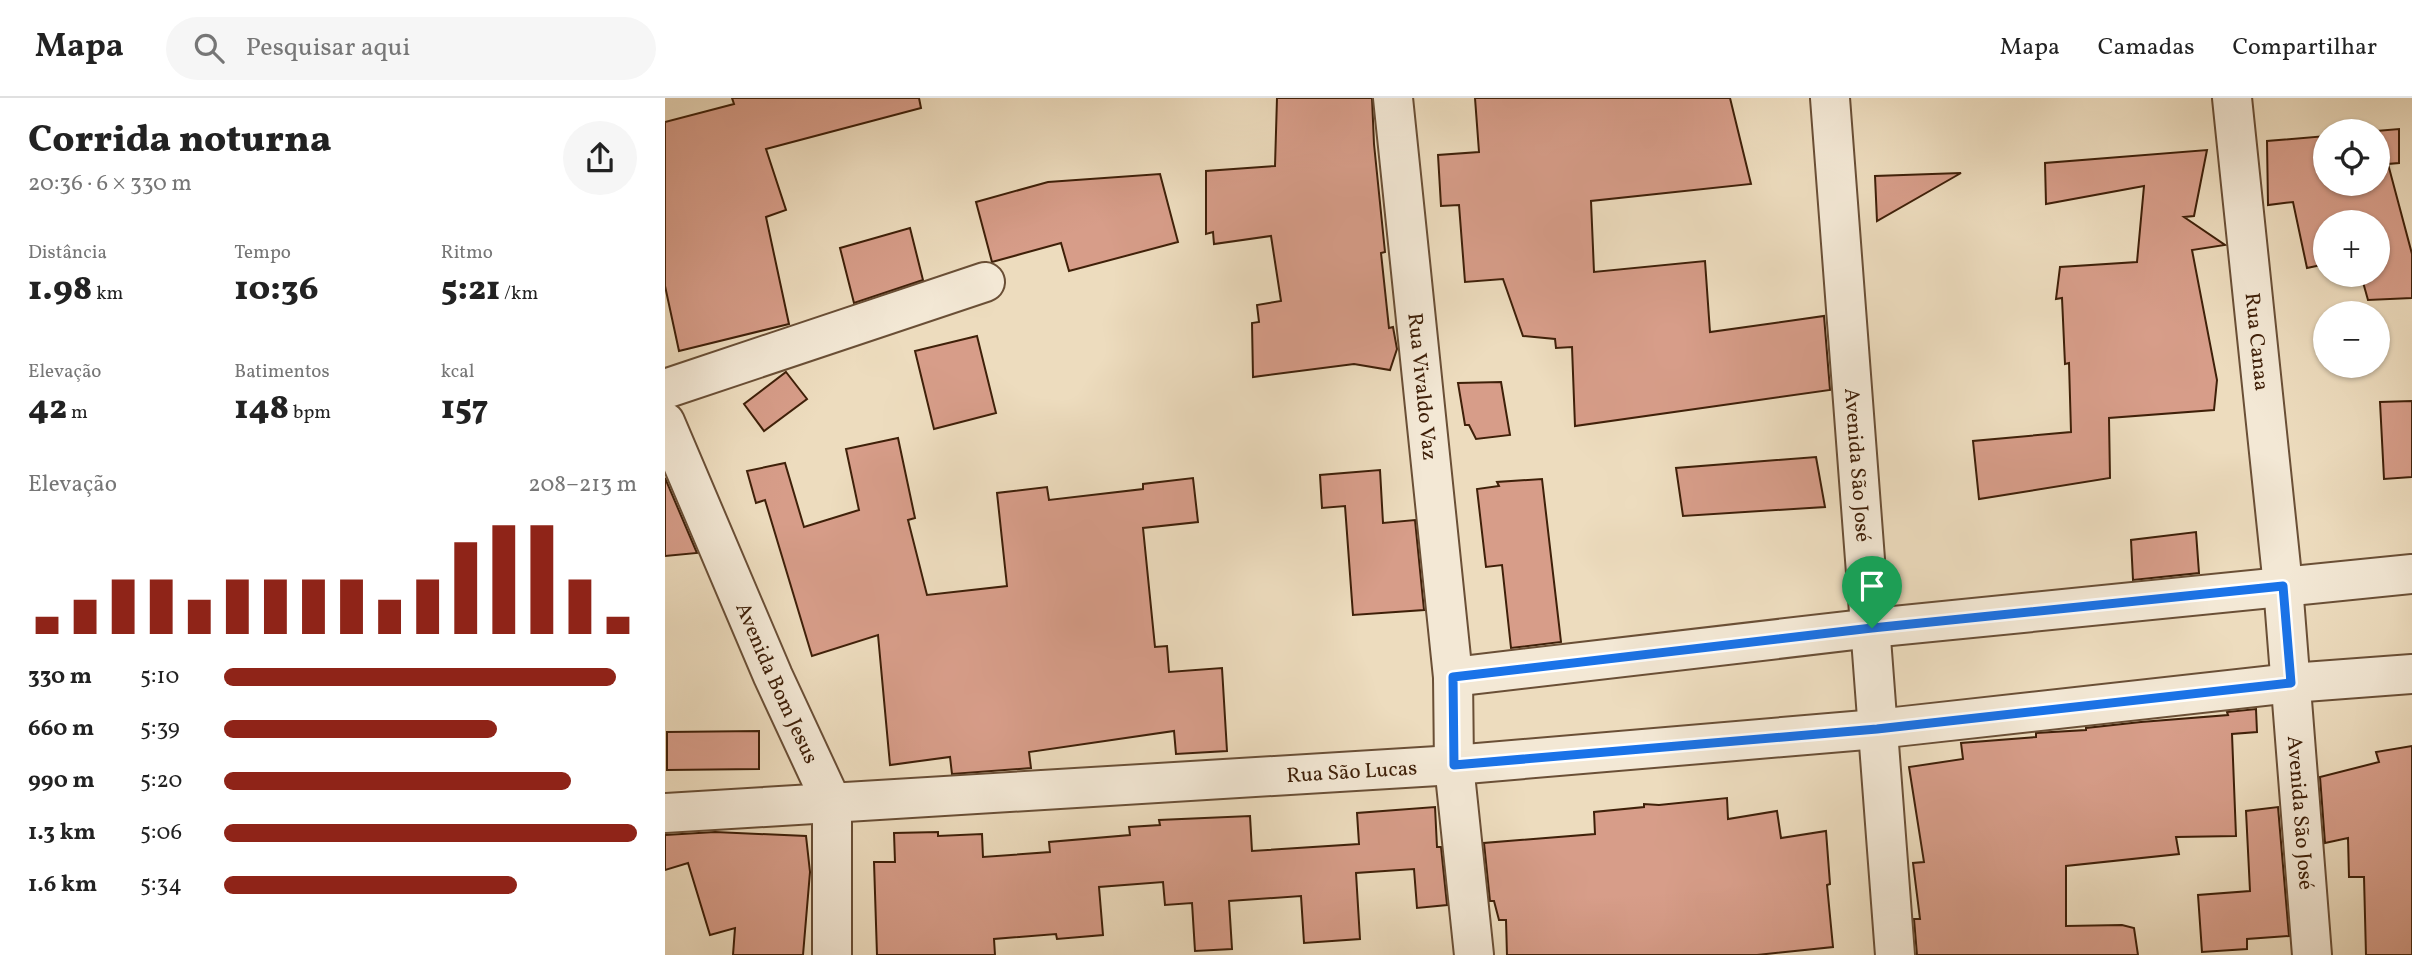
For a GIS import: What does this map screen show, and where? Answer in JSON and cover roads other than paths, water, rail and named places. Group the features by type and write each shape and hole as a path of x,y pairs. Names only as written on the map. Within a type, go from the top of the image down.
{"street":[{"name":"Rua Vivaldo Vaz","path":"1393,98 1453,677 1454,765 1474,955"},
{"name":"Avenida São José","path":"1831,98 1895,955"},
{"name":"Rua Canaa","path":"2232,98 2283,586"},
{"path":"665,389 985,282"},
{"name":"Avenida Bom Jesus","path":"665,422 773,676 832,803 832,955"},
{"path":"1453,677 1872,628 2412,574"},
{"name":"Avenida São José","path":"2283,586 2312,955"},
{"name":"Rua São Lucas","path":"665,813 1454,765 1877,729 2291,683 2412,674"}]}
